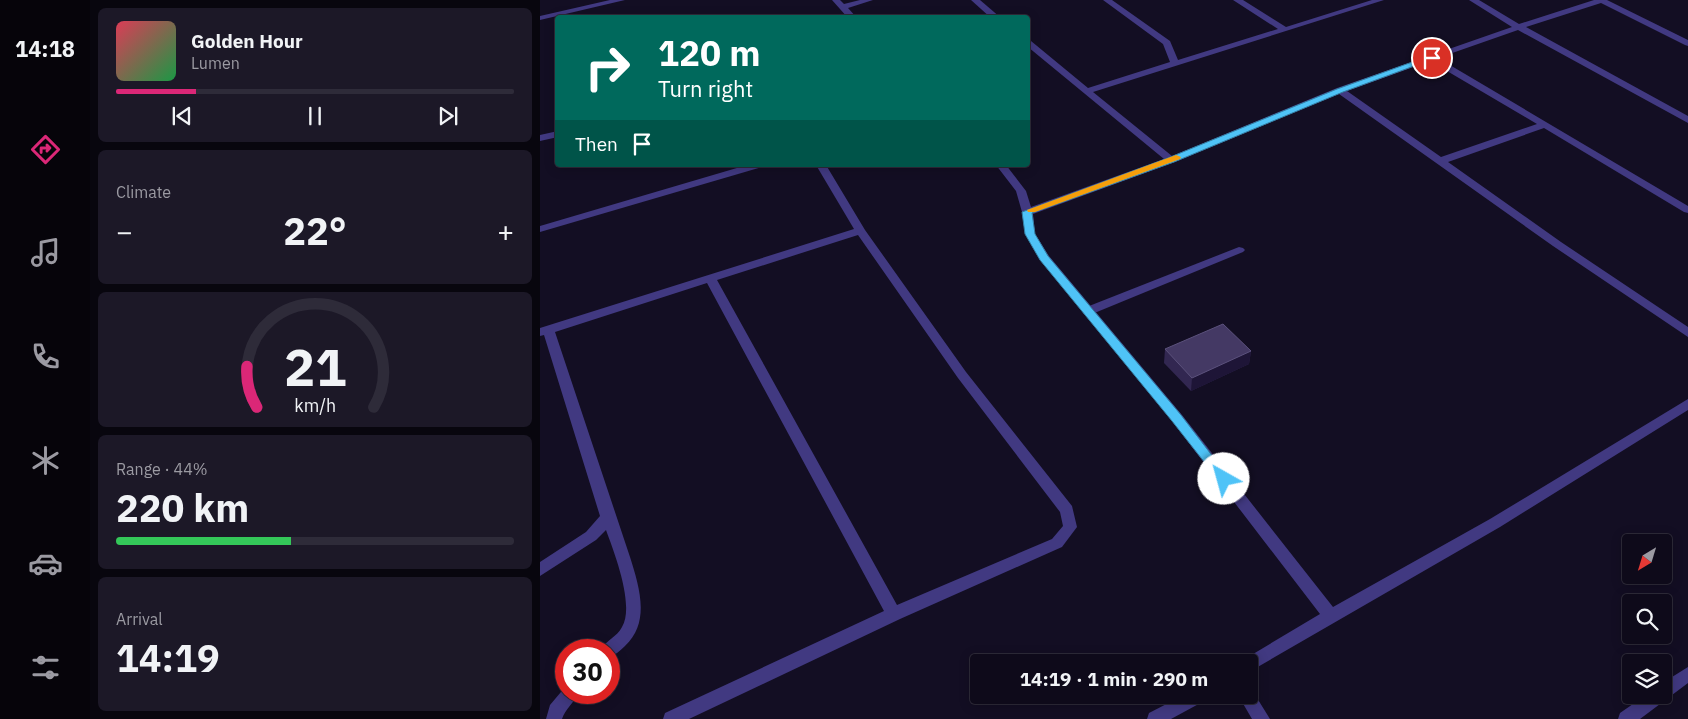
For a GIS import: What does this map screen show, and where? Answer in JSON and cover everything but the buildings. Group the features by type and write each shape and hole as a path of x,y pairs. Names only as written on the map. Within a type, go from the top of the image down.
{"street":[{"path":"565,15 621,0"},
{"path":"836,0 850,15"},
{"path":"843,7 869,0"},
{"path":"975,0 993,15"},
{"path":"1107,0 1167,44 1175,63"},
{"path":"1237,0 1284,30"},
{"path":"1086,91 1284,30 1362,2 1380,0"},
{"path":"1473,0 1688,120"},
{"path":"1027,212 1171,160 1340,90 1601,0 1688,43"},
{"path":"540,18 555,17"},
{"path":"1030,45 1171,160"},
{"path":"1432,58 1688,210"},
{"path":"1340,90 1688,333"},
{"path":"1440,161 1544,125"},
{"path":"540,138 555,135"},
{"path":"540,229 751,167"},
{"path":"671,719 894,614 1057,543 1070,527 1067,510 962,375 860,231 822,167"},
{"path":"1002,167 1021,191 1027,212 1030,234 1044,258 1177,418 1331,616"},
{"path":"620,639 630,629 634,609 623,558 544,331 860,231"},
{"path":"1088,311 1239,250"},
{"path":"711,279 894,614"},
{"path":"1258,660 1495,523 1688,404"},
{"path":"540,570 591,536 608,517"},
{"path":"1672,686 1688,674"},
{"path":"554,719 556,711 562,704"},
{"path":"1155,719 1183,704"},
{"path":"1252,704 1262,719"},
{"path":"1626,719 1647,704"}],"slow traffic":[{"path":"1032,210 1176,157"}],"route":[{"path":"1224,479 1177,418 1044,258 1030,234 1027,212 1171,160 1340,90 1432,58"}]}
